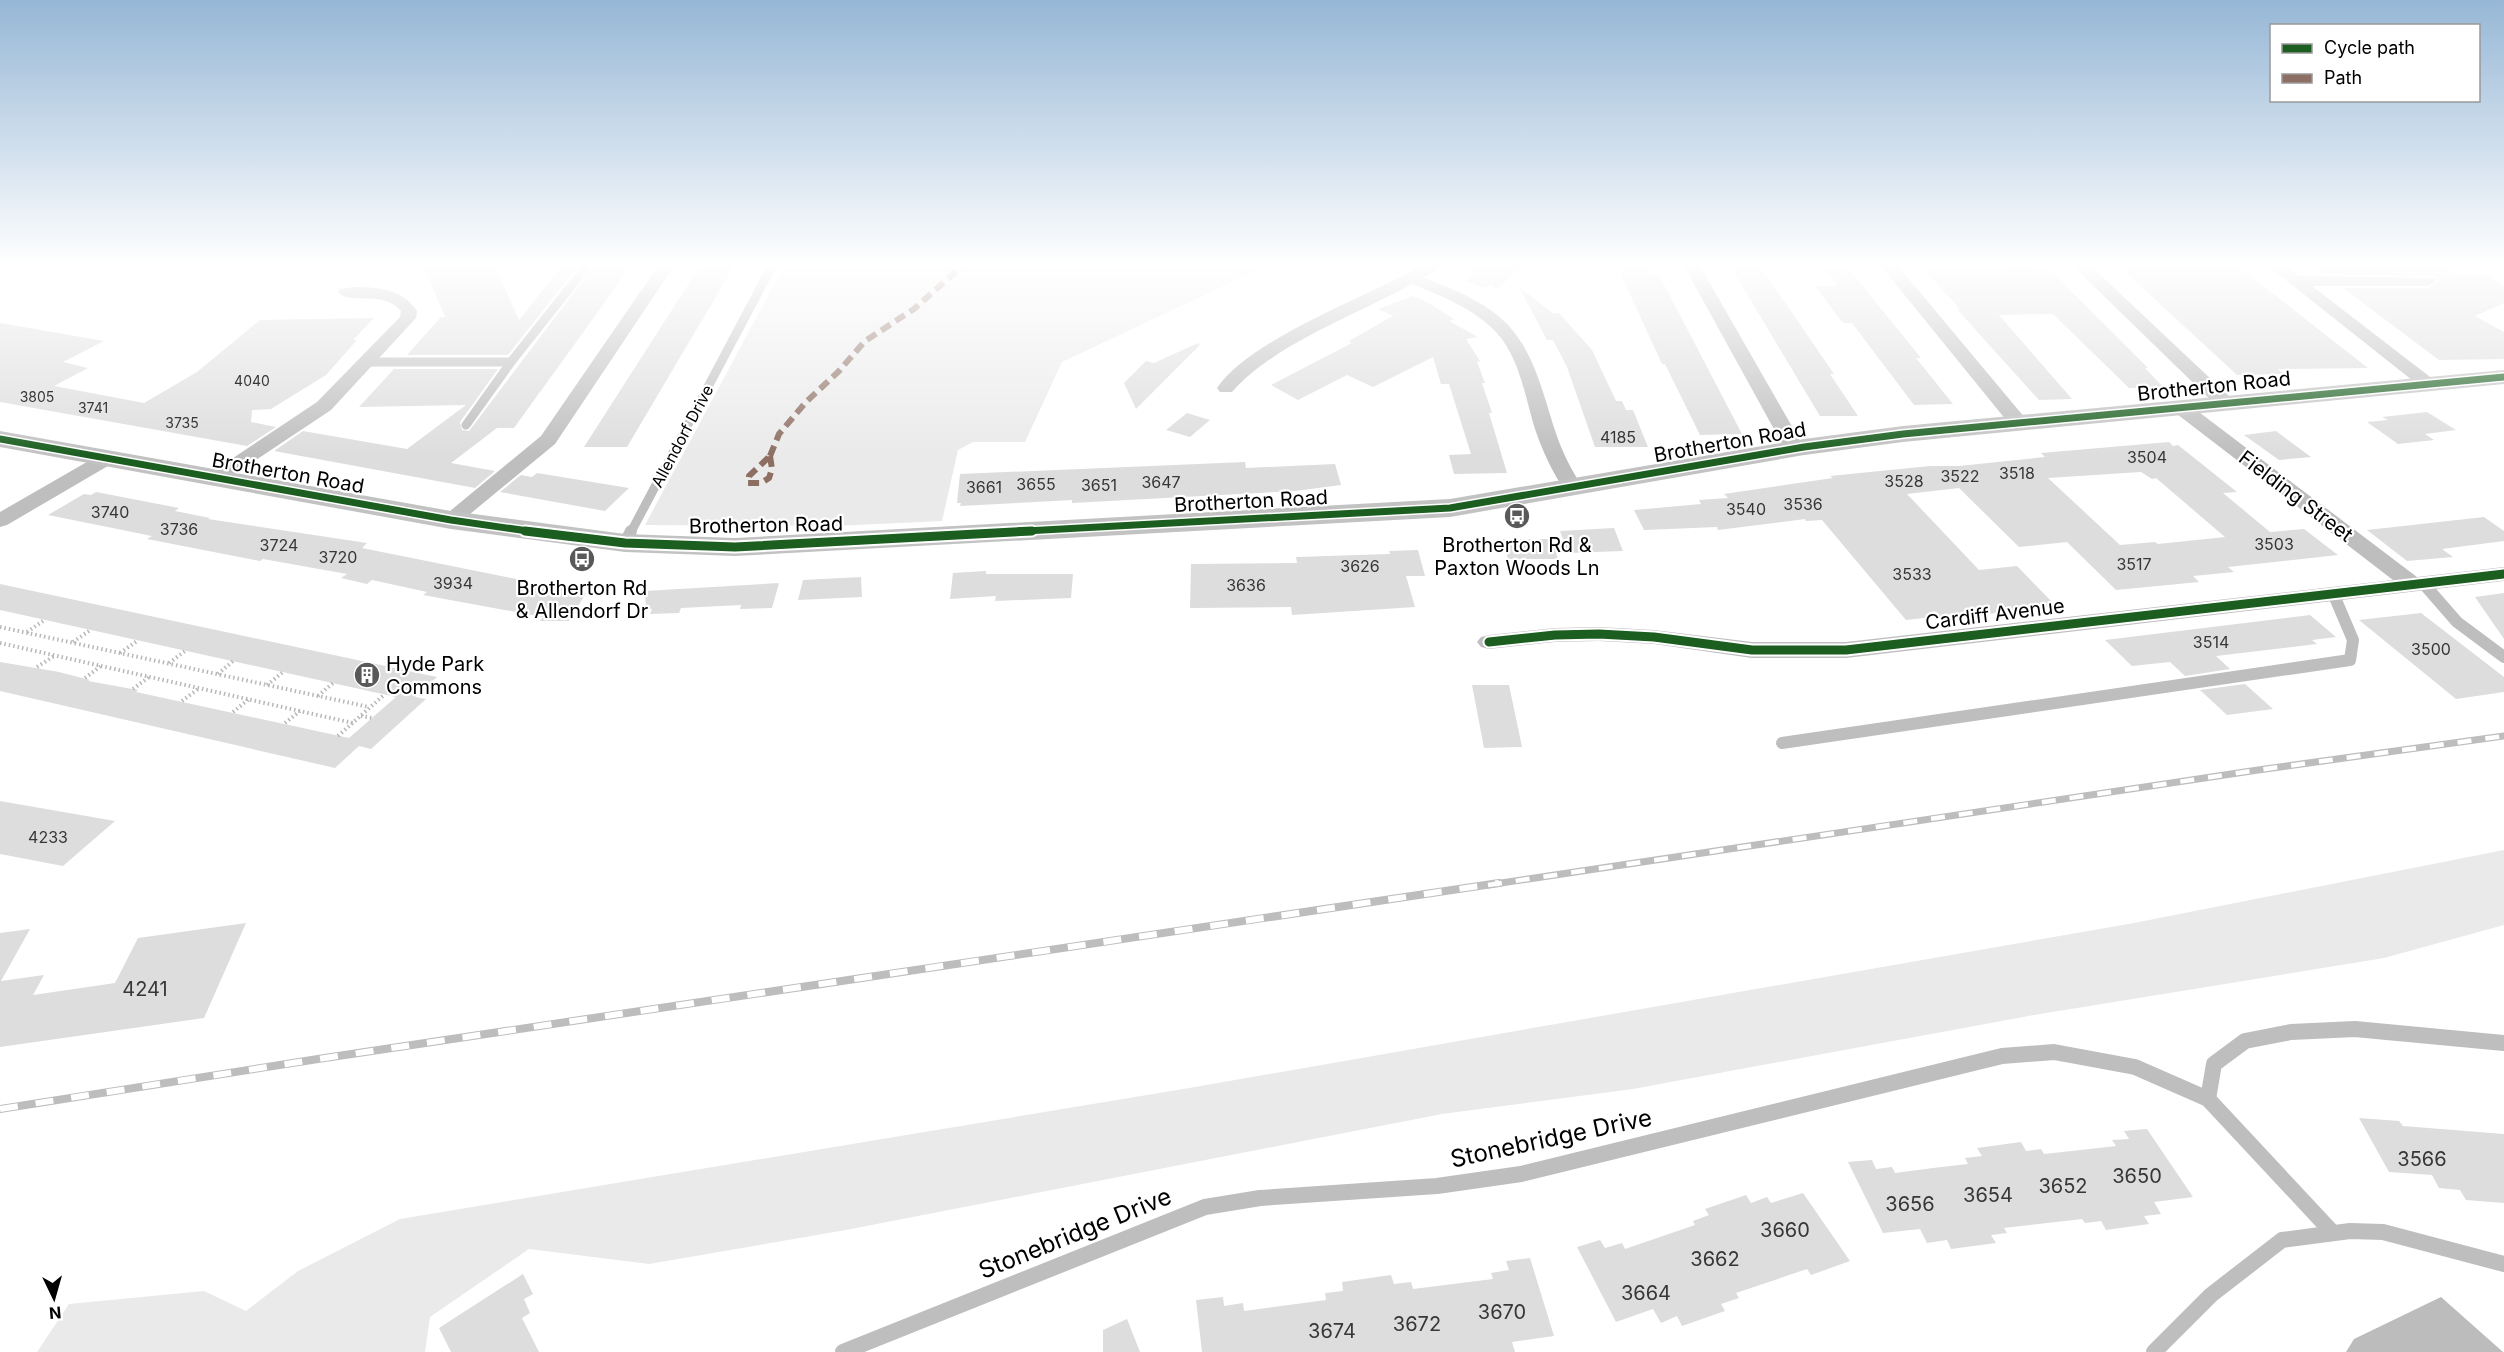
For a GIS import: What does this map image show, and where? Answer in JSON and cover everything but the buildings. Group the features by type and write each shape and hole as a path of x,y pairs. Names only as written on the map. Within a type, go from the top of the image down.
{"street":[{"path":"216,478 324,406 399,329"},
{"path":"451,520 548,440 623,329"},
{"path":"1226,388 1240,370 1310,329"},
{"path":"1499,329 1511,340 1521,356 1552,453 1573,488"},
{"path":"1728,329 1795,449"},
{"path":"1941,329 2018,422"},
{"path":"2147,329 2224,402"},
{"path":"2358,329 2428,384"},
{"name":"Brotherton Road","path":"0,439 451,520 625,543 735,547 1450,508 1795,449 1903,434 2504,377"},
{"name":"Fielding Street","path":"2180,407 2417,583"},
{"path":"0,521 106,459"},
{"name":"Cardiff Avenue","path":"1489,642 1554,635 1599,634 1654,637 1752,650 1846,650 2504,574"}],"lane":[{"path":"466,424 537,329"},
{"name":"Allendorf Drive","path":"625,543 739,329"},
{"path":"368,362 511,362"},
{"path":"2417,583 2457,622 2504,657"},
{"path":"1782,743 2350,660 2353,640 2333,593"},
{"path":"2333,1233 2208,1099 2214,1064 2245,1041 2291,1032 2355,1029 2504,1043"},
{"name":"Stonebridge Drive","path":"843,1352 1205,1207 1255,1197 1300,1192 1424,1188 1521,1174 2002,1056 2054,1052 2116,1063 2135,1067 2208,1099"},
{"path":"2154,1352 2211,1295 2282,1240 2350,1231 2383,1232 2504,1263"}],"path":[{"path":"26,633 43,621"},
{"path":"0,627 369,707"},
{"path":"72,643 89,631"},
{"path":"120,653 137,641"},
{"path":"0,644 353,723"},
{"path":"0,649 7,645"},
{"path":"168,664 185,651"},
{"path":"37,667 54,656"},
{"path":"217,674 233,662"},
{"path":"85,678 101,666"},
{"path":"267,685 282,672"},
{"path":"133,689 150,677"},
{"path":"318,696 333,683"},
{"path":"182,700 199,688"},
{"path":"338,736 385,694"},
{"path":"233,712 249,699"},
{"path":"285,723 300,711"},
{"path":"360,715 372,718"}],"shaded area":[{"path":"750,329 1132,329 1062,362 1025,442 973,442 958,450 942,521 835,526 645,525"},
{"path":"2504,850 2504,925 2384,958 2034,1015 1633,1089 1442,1114 846,1230 649,1264 529,1249 430,1317 425,1352 37,1352 69,1304 204,1291 246,1311 298,1271 400,1219 1195,1087 2134,923"},
{"path":"2441,1297 2503,1352 2346,1352 2354,1339"}],"railway":[{"path":"1488,885 2258,770 2504,736"},
{"path":"0,1109 318,1059 1499,883"}],"marked path":[{"path":"770,456 779,434 806,402 839,371 865,341 881,329"},
{"path":"770,456 772,469 769,478 761,483 748,483 749,476 770,456"}],"cycle path":[{"path":"0,439 451,520 625,543 735,547 1450,508 1804,447 1903,434 2504,377"},
{"path":"1489,642 1555,635 1599,634 1654,637 1752,650 1846,650 2504,574"}],"place":[{"name":"Brotherton Rd & Paxton Woods Ln","path":"1517,516"},
{"name":"Brotherton Rd & Allendorf Dr","path":"582,559"},
{"name":"Hyde Park Commons","path":"367,675"}]}
